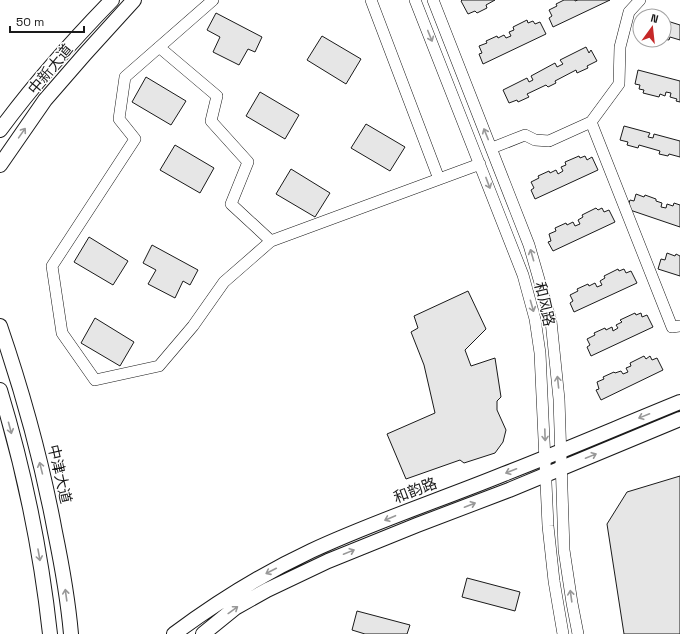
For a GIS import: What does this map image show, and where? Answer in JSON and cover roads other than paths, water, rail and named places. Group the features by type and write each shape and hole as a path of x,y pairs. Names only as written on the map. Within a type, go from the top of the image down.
{"main road":[{"name":"中新大道","path":"0,130 42,77 83,30 112,0"},
{"name":"中新大道","path":"0,165 45,100 89,48 134,0"},
{"name":"中津大道","path":"1,331 30,422 47,491 63,570 71,634"},
{"path":"0,390 31,516 40,560 50,634"},
{"name":"和韵路","path":"174,634 222,600 267,573 311,551 680,402"},
{"path":"202,634 241,604 321,564 418,524 562,468 680,419"}],"street":[{"path":"213,0 125,77 119,119 135,139 52,266 62,333 95,380 159,366 193,326 224,282 271,241 480,164"},
{"path":"371,0 439,179"},
{"name":"和风路","path":"415,0 523,275 536,320 540,352 547,474 548,526 554,581 563,634"},
{"name":"和风路","path":"433,0 529,245 551,321 559,399 564,550 578,634"},
{"path":"492,148 524,135 535,140 550,141 591,122 619,84 620,47 629,12 640,0"},
{"path":"159,47 218,96 211,121 248,162 231,204 271,241"},
{"path":"591,122 672,327 680,326"}]}
